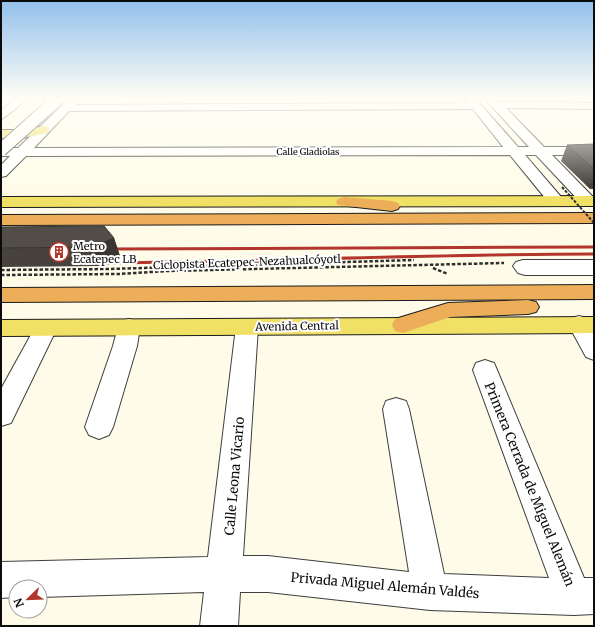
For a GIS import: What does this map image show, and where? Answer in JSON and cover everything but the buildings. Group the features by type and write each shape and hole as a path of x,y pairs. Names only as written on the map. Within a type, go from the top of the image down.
{"highway":[{"path":"344,202 411,208 485,210 546,218"},
{"path":"1,220 594,218"},
{"path":"1,295 594,292"},
{"path":"403,325 448,310 578,304 594,300"}],"main road":[{"path":"1,134 22,134 44,130"},
{"path":"1,202 344,202 559,194 591,201"},
{"name":"Avenida Central","path":"1,328 587,324"}],"street":[{"path":"11,161 1,151 32,127"},
{"path":"11,161 46,127"},
{"path":"494,127 515,152 559,194"},
{"path":"517,127 591,201"},
{"path":"1,143 11,161"},
{"name":"Calle Gladiolas","path":"11,161 594,151"},
{"path":"594,266 523,266 526,269 594,269"},
{"path":"587,324 594,352"},
{"path":"99,427 125,346 128,327"},
{"name":"Calle Leona Vicario","path":"219,626 248,327"},
{"path":"1,415 46,328"},
{"name":"Primera Cerrada de Miguel Alemán","path":"485,370 584,596"},
{"path":"396,409 430,592"},
{"name":"Privada Miguel Alemán Valdés","path":"1,580 268,574 430,592 584,596"}],"path":[{"path":"559,194 594,223"},
{"path":"1,270 109,269 414,260"},
{"name":"Ciclopista Ecatepec-Nezahualcóyotl","path":"1,275 118,274 168,271 494,263"}],"railway":[{"path":"107,249 594,247"},
{"path":"94,263 469,255 594,254"}],"place":[{"name":"Metro Ecatepec LB","path":"59,252"}]}
